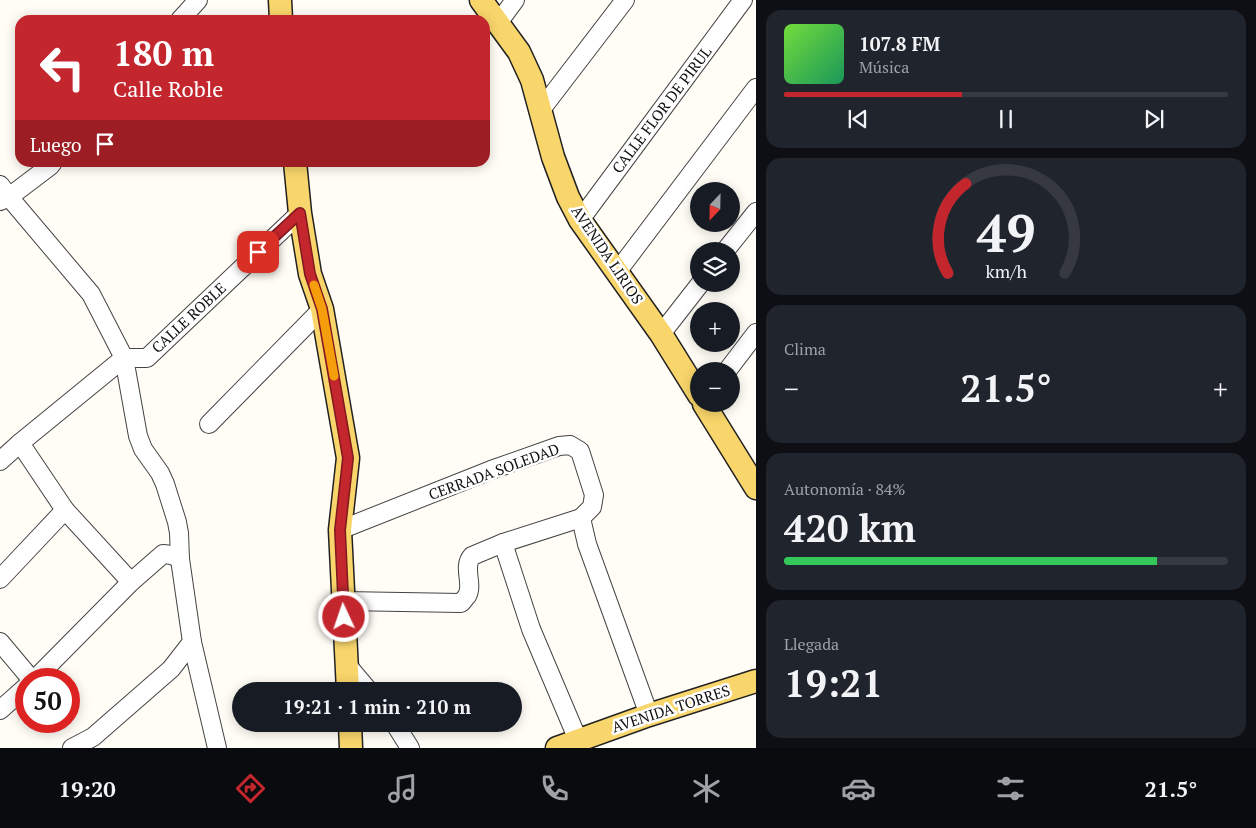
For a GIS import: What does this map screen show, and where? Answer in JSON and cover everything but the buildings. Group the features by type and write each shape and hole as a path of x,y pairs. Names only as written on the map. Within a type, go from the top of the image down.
{"main road":[{"path":"280,0 282,15"},
{"name":"AVENIDA LIRIOS","path":"481,0 519,52 532,80 553,157 568,196 580,220 661,334 690,381"},
{"path":"295,167 300,213 310,274 322,309 348,458 340,530 348,682"},
{"path":"709,412 756,488"},
{"name":"AVENIDA TORRES","path":"568,744 756,681"},
{"path":"350,732 351,748"}],"street":[{"path":"184,15 198,0"},
{"path":"498,23 515,0"},
{"path":"540,111 625,0"},
{"name":"CALLE FLOR DE PIRUL","path":"580,220 743,0"},
{"path":"617,272 756,88"},
{"path":"48,167 3,194 91,294 124,358 138,436 143,449 160,472 179,533 180,559 192,642 216,748"},
{"path":"732,242 756,212"},
{"name":"CALLE ROBLE","path":"124,358 146,358 300,213"},
{"path":"661,334 694,292"},
{"path":"210,424 322,309"},
{"path":"734,362 756,333"},
{"path":"0,461 124,358"},
{"path":"20,443 66,510 131,582"},
{"name":"CERRADA SOLEDAD","path":"340,530 499,467 559,446 570,445 580,451 594,495 592,507 581,518"},
{"path":"0,579 66,510"},
{"path":"343,601 461,602 466,597 469,589 468,560 472,556 581,518 587,544 649,716"},
{"path":"503,544 568,744"},
{"path":"46,668 131,582 163,554 172,555 180,559"},
{"path":"0,642 22,668"},
{"path":"72,748 93,737 171,669 192,642"},
{"path":"347,665 361,682"},
{"path":"0,710 15,697"},
{"path":"399,732 410,748"}],"slow traffic":[{"path":"314,285 322,309 334,376"}],"route":[{"path":"258,252 300,213 310,274 322,309 348,458 340,530 344,617"}]}
